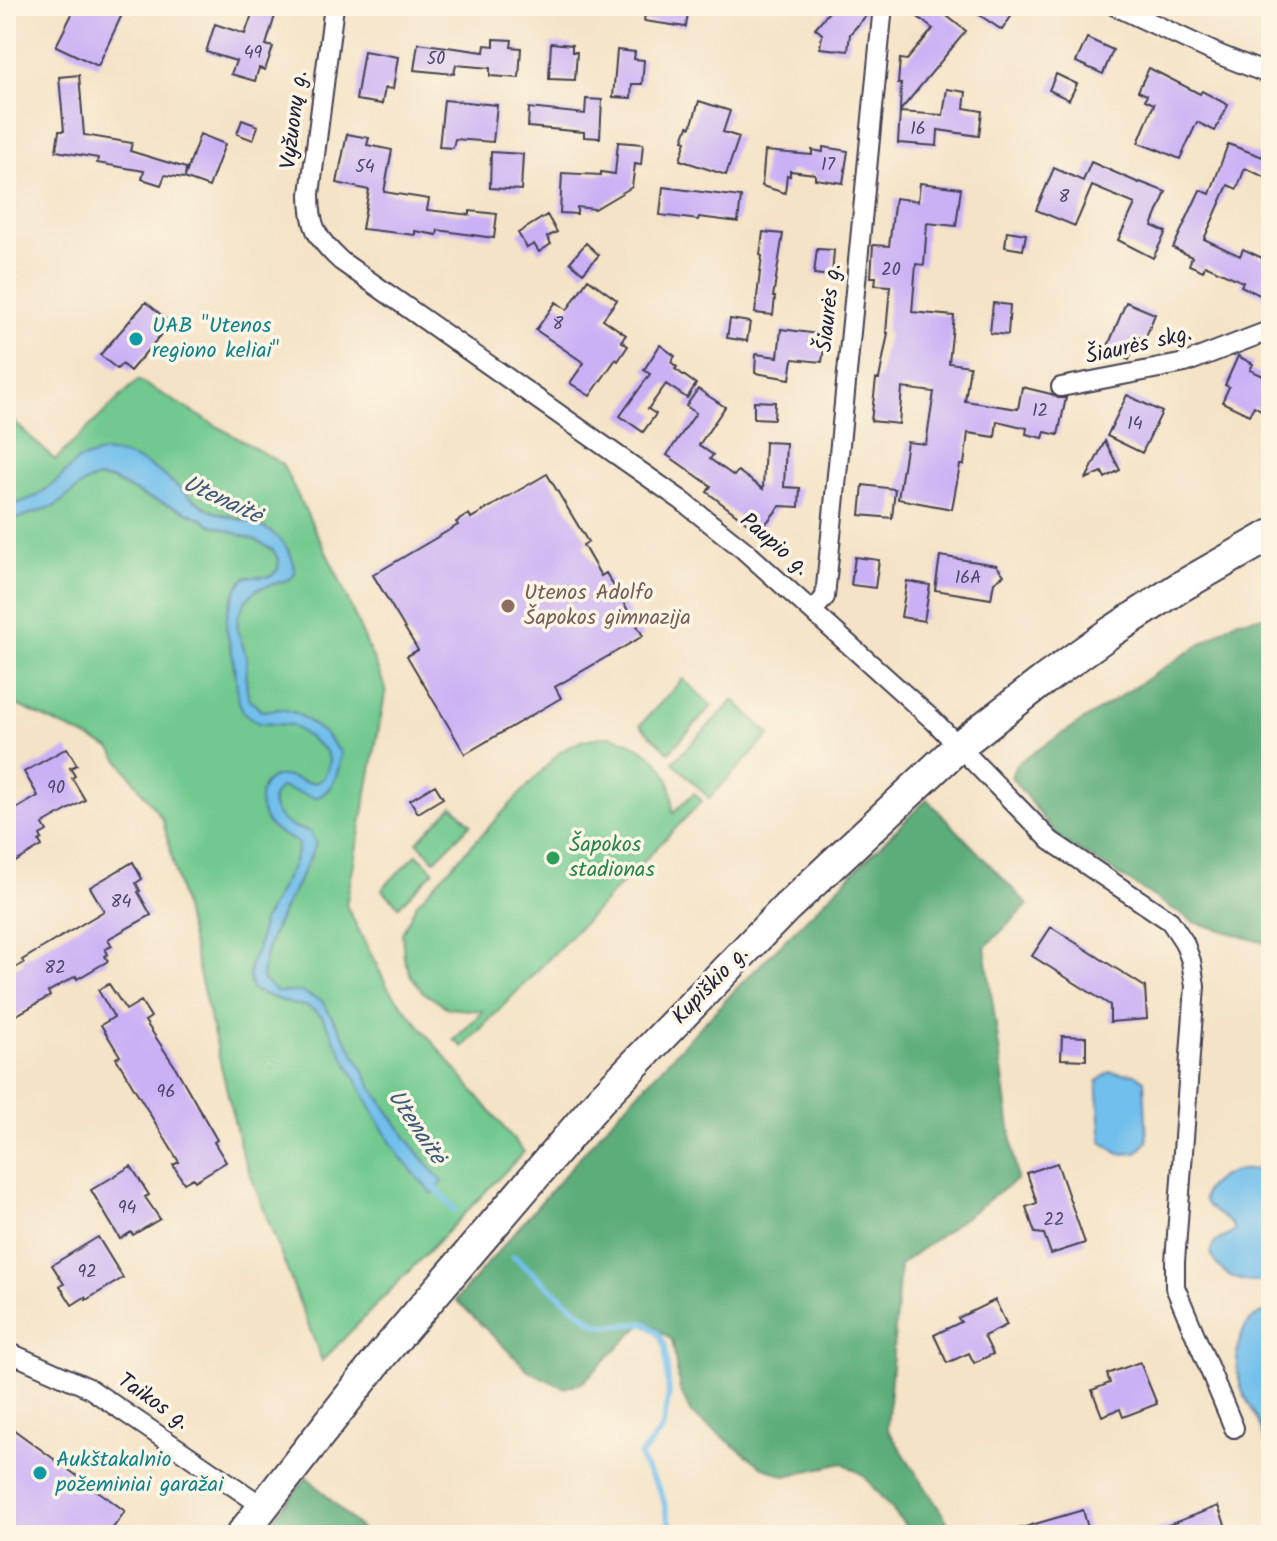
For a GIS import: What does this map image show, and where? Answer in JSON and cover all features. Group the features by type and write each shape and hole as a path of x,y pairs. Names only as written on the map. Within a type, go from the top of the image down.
{"main road":[{"name":"Kupiškio g.","path":"241,1535 382,1355 600,1100 786,908 959,746 1044,680 1180,587 1271,535"}],"street":[{"name":"Vyžuonų g.","path":"318,238 310,213 310,194 334,6"},
{"name":"Šiaurės g.","path":"813,611 825,597 883,6"},
{"path":"1115,6 1271,75"},
{"name":"Paupio g.","path":"318,238 341,261 681,500 744,550 959,746 1051,841 1170,921 1184,942 1195,986 1175,1287 1234,1428"},
{"name":"Šiaurės skg.","path":"1061,387 1185,363 1271,330"},
{"name":"Taikos g.","path":"6,1351 89,1388 264,1507"}],"green space":[{"path":"138,380 282,464 335,570 386,689 346,905 388,988 524,1152 322,1361 241,1150 163,820 110,748 6,700 6,522 55,506 86,482 98,478 111,479 210,524 258,541 273,551 245,520 214,512 148,465 78,460 37,496 6,508 6,414 55,460","holes":["274,552 295,574 290,579 257,589 246,600 238,616 237,629 247,658 248,697 261,711 282,709 298,714 325,734 341,753 334,780 322,795 316,798 281,787 273,798 277,815 294,828 303,830 316,843 269,943 262,979 277,992 301,992 322,1001 373,1089 442,1182 363,1092 322,1016 307,1006 291,1004 252,990 249,978 251,962 258,948 262,923 293,865 298,848 298,843 276,830 263,786 279,777 318,782 323,779 330,761 325,750 292,725 258,723 234,671 227,632 230,604 246,577 273,575 279,561"]},
{"path":"1271,616 1271,945 1194,922 1062,842 1011,777 1016,764 1238,620"},
{"path":"683,679 712,706 669,752 640,725"},
{"path":"734,700 770,735 709,798 673,762"},
{"name":"Šapokos stadionas","path":"611,736 642,749 659,763 669,782 673,813 694,793 702,801 463,1047 454,1040 483,1011 448,1008 423,992 411,976 404,958 402,933 417,903 560,752 584,740"},
{"path":"927,799 1028,905 985,947 1017,1179 900,1265 887,1428 956,1535 913,1535 863,1475 843,1463 785,1476 761,1466 691,1413 680,1390 672,1340 646,1320 583,1382 564,1388 529,1371 456,1300 612,1120 738,987"},
{"path":"453,806 471,824 435,860 417,842"},
{"path":"417,854 434,871 399,906 382,889"},
{"path":"307,1477 367,1535 260,1535"}],"water":[{"path":"104,452 141,461 212,511 264,528 281,540 291,556 295,574 290,579 257,589 246,600 238,616 237,629 247,658 248,697 261,711 282,709 298,714 325,734 341,753 334,780 322,795 316,798 281,787 275,793 273,805 278,816 289,825 310,832 316,843 275,926 264,960 262,979 277,992 301,992 322,1001 373,1089 442,1182 432,1194 400,1157 382,1128 322,1016 307,1006 252,990 249,978 262,923 293,865 298,848 298,843 276,831 266,821 260,803 261,791 268,781 279,776 312,783 320,781 330,761 325,750 292,725 258,723 244,713 239,702 226,628 228,610 238,586 246,577 266,577 278,569 279,561 274,551 258,541 210,524 111,479 98,478 86,482 55,506 6,522 6,508 37,496 78,460"},
{"path":"1110,1072 1135,1074 1144,1080 1147,1142 1137,1153 1119,1154 1102,1142 1097,1081"},
{"path":"1239,1170 1271,1172 1271,1280 1250,1282 1230,1275 1214,1260 1214,1244 1235,1229 1207,1205 1205,1193 1212,1183 1224,1175"},
{"path":"1271,1311 1271,1463 1258,1421 1241,1387 1237,1364 1244,1330 1250,1321"}],"building":[{"path":"76,6 126,6 98,66 56,46"},
{"path":"255,6 278,6 266,45 273,47 265,70 259,68 255,81 231,74 236,61 206,52 215,24 245,34"},
{"path":"646,6 689,6 686,27 644,21"},
{"path":"834,6 871,6 850,34 848,51 820,48 822,34 815,28"},
{"path":"904,6 934,6 966,31 900,111 900,59 907,60 933,29"},
{"path":"966,6 1018,6 1002,30"},
{"path":"1087,38 1113,50 1103,74 1076,62"},
{"path":"494,39 512,40 511,47 521,48 519,78 490,76 490,68 456,65 454,74 414,70 418,43 484,52 485,45 494,46"},
{"path":"551,43 572,45 572,52 577,52 575,80 549,79"},
{"path":"617,50 635,52 634,59 644,60 642,84 632,84 631,98 613,97"},
{"path":"364,51 398,57 393,89 385,88 382,104 356,100"},
{"path":"1149,68 1228,105 1215,131 1197,122 1180,159 1138,143 1154,104 1145,100 1147,95 1138,91"},
{"path":"1056,74 1077,84 1069,100 1049,90"},
{"path":"79,75 84,135 132,143 130,151 186,168 185,177 200,134 225,144 209,187 165,175 161,185 142,179 144,171 97,163 98,158 56,151 59,131 64,131 59,77"},
{"path":"947,89 966,92 964,108 982,111 979,136 938,130 937,146 898,143 900,112 943,115"},
{"path":"586,99 602,100 600,138 584,137 584,132 528,127 529,108 585,114"},
{"path":"444,100 497,105 493,142 455,139 453,148 439,147"},
{"path":"699,101 730,111 723,132 739,137 726,175 680,160 686,141 683,140 688,126 691,127"},
{"path":"242,120 258,126 253,140 237,134"},
{"path":"347,134 369,138 367,145 392,150 384,192 429,199 427,210 470,215 470,211 497,214 494,238 438,230 437,235 415,231 415,235 362,229 369,190 337,183"},
{"path":"618,142 643,144 641,165 635,164 632,187 595,209 577,207 577,214 560,213 562,173 615,174"},
{"path":"1228,144 1271,160 1271,180 1245,168 1237,189 1228,185 1204,239 1240,256 1243,249 1271,262 1271,286 1266,298 1241,286 1243,282 1205,265 1203,271 1189,265 1192,257 1173,248 1200,190 1210,194"},
{"path":"823,147 848,151 843,183 815,179 815,174 790,171 785,193 762,186 765,151 812,155 812,150 823,152"},
{"path":"491,152 523,154 521,190 490,188"},
{"path":"1091,162 1166,192 1152,226 1166,232 1153,258 1118,240 1135,204 1092,186 1075,226 1036,210 1054,168 1083,181"},
{"path":"920,183 961,188 956,226 927,223 924,265 916,264 912,312 954,316 949,363 970,366 965,401 1018,409 1022,387 1066,398 1058,435 1045,432 1043,438 1026,434 1027,428 997,421 995,437 968,433 964,465 960,465 952,509 898,499 907,442 926,444 934,392 902,388 899,424 871,421 876,379 879,379 888,333 890,286 875,285 876,277 871,277 873,245 889,246 895,198 918,201"},
{"path":"663,187 741,197 738,222 660,215"},
{"path":"547,215 557,232 547,237 551,244 539,252 534,244 527,248 518,233"},
{"path":"1007,231 1026,234 1023,250 1005,247"},
{"path":"763,232 783,234 773,315 755,313"},
{"path":"586,243 599,255 583,273 570,262"},
{"path":"817,249 834,250 832,276 814,274"},
{"path":"588,279 617,300 603,319 626,335 621,341 628,346 590,396 570,383 584,363 536,330 556,302 567,310"},
{"name":"UAB \"Utenos regiono keliai\"","path":"146,302 171,323 130,371 122,364 117,369 100,355"},
{"path":"1126,302 1155,314 1145,339 1138,337 1129,360 1106,351"},
{"path":"993,303 1010,305 1008,335 990,333"},
{"path":"730,319 750,322 747,341 727,338"},
{"path":"781,329 826,335 822,362 793,359 790,379 755,373 756,354 778,357"},
{"path":"660,345 675,356 671,362 677,367 675,369 696,384 687,398 666,384 648,409 656,414 643,432 620,416 650,374 644,370"},
{"path":"1238,356 1253,364 1250,370 1268,378 1263,388 1270,391 1261,410 1254,406 1249,415 1222,402 1229,387 1225,385"},
{"path":"698,389 725,407 699,445 713,455 710,459 734,476 738,471 763,489 765,442 786,443 784,487 800,488 799,507 780,506 759,532 707,492 711,486 667,455 696,413 686,406"},
{"path":"1127,395 1162,412 1142,453 1107,436"},
{"path":"754,401 775,402 774,419 754,418"},
{"path":"1105,441 1120,470 1105,478 1102,472 1086,479"},
{"name":"Utenos Adolfo Šapokos gimnazija","path":"547,474 588,542 583,545 601,576 606,573 643,636 555,687 561,698 465,754 407,656 418,650 373,575 458,525 456,522 469,514 471,518"},
{"path":"863,485 895,489 892,518 860,515"},
{"path":"940,556 996,565 1004,575 994,582 991,599 935,590"},
{"path":"855,557 879,560 875,588 851,585"},
{"path":"907,581 930,585 924,621 901,617"},
{"path":"67,748 77,765 70,768 75,776 72,778 85,800 43,824 47,831 40,835 42,846 12,864 6,855 6,820 13,816 11,812 38,796 24,772"},
{"path":"435,785 443,798 418,813 410,800"},
{"path":"133,862 142,879 136,883 138,892 151,915 108,939 112,946 105,949 108,961 48,992 50,996 6,1021 6,973 24,963 22,960 104,911 90,887"},
{"path":"1051,927 1145,987 1147,1019 1110,1022 1110,1005 1032,956"},
{"path":"109,984 126,1010 141,1001 151,1017 145,1021 217,1140 214,1142 226,1162 195,1181 193,1178 184,1183 173,1165 179,1162 116,1058 120,1056 101,1025 114,1017 98,990"},
{"path":"1062,1036 1086,1037 1086,1060 1061,1059"},
{"path":"1057,1163 1085,1243 1051,1254 1044,1234 1035,1233 1026,1207 1037,1203 1027,1173"},
{"path":"131,1166 149,1195 145,1197 160,1219 120,1239 91,1190"},
{"path":"98,1237 123,1278 72,1305 52,1265"},
{"path":"995,1300 1007,1325 984,1336 993,1354 974,1363 969,1353 947,1363 934,1335 961,1322 958,1318"},
{"path":"1140,1362 1157,1404 1123,1417 1120,1409 1102,1416 1092,1390 1110,1383 1107,1374"},
{"name":"Aukštakalnio požeminiai garažai","path":"6,1424 125,1511 108,1535 6,1535"},
{"path":"1218,1506 1229,1535 1145,1535 1145,1534"},
{"path":"1083,1510 1090,1535 1011,1535 1011,1531"}],"waterway":[{"name":"Utenaitė","path":"431,1183 455,1210"},
{"name":"Utenaitė","path":"514,1257 596,1324 646,1323 659,1334 665,1346 669,1394 662,1430 640,1456 660,1491 670,1524 677,1535"}],"place":[{"name":"UAB \"Utenos regiono keliai\"","path":"136,339"},
{"name":"Utenos Adolfo Šapokos gimnazija","path":"508,606"},
{"name":"Šapokos stadionas","path":"553,858"},
{"name":"Aukštakalnio požeminiai garažai","path":"40,1473"}]}
